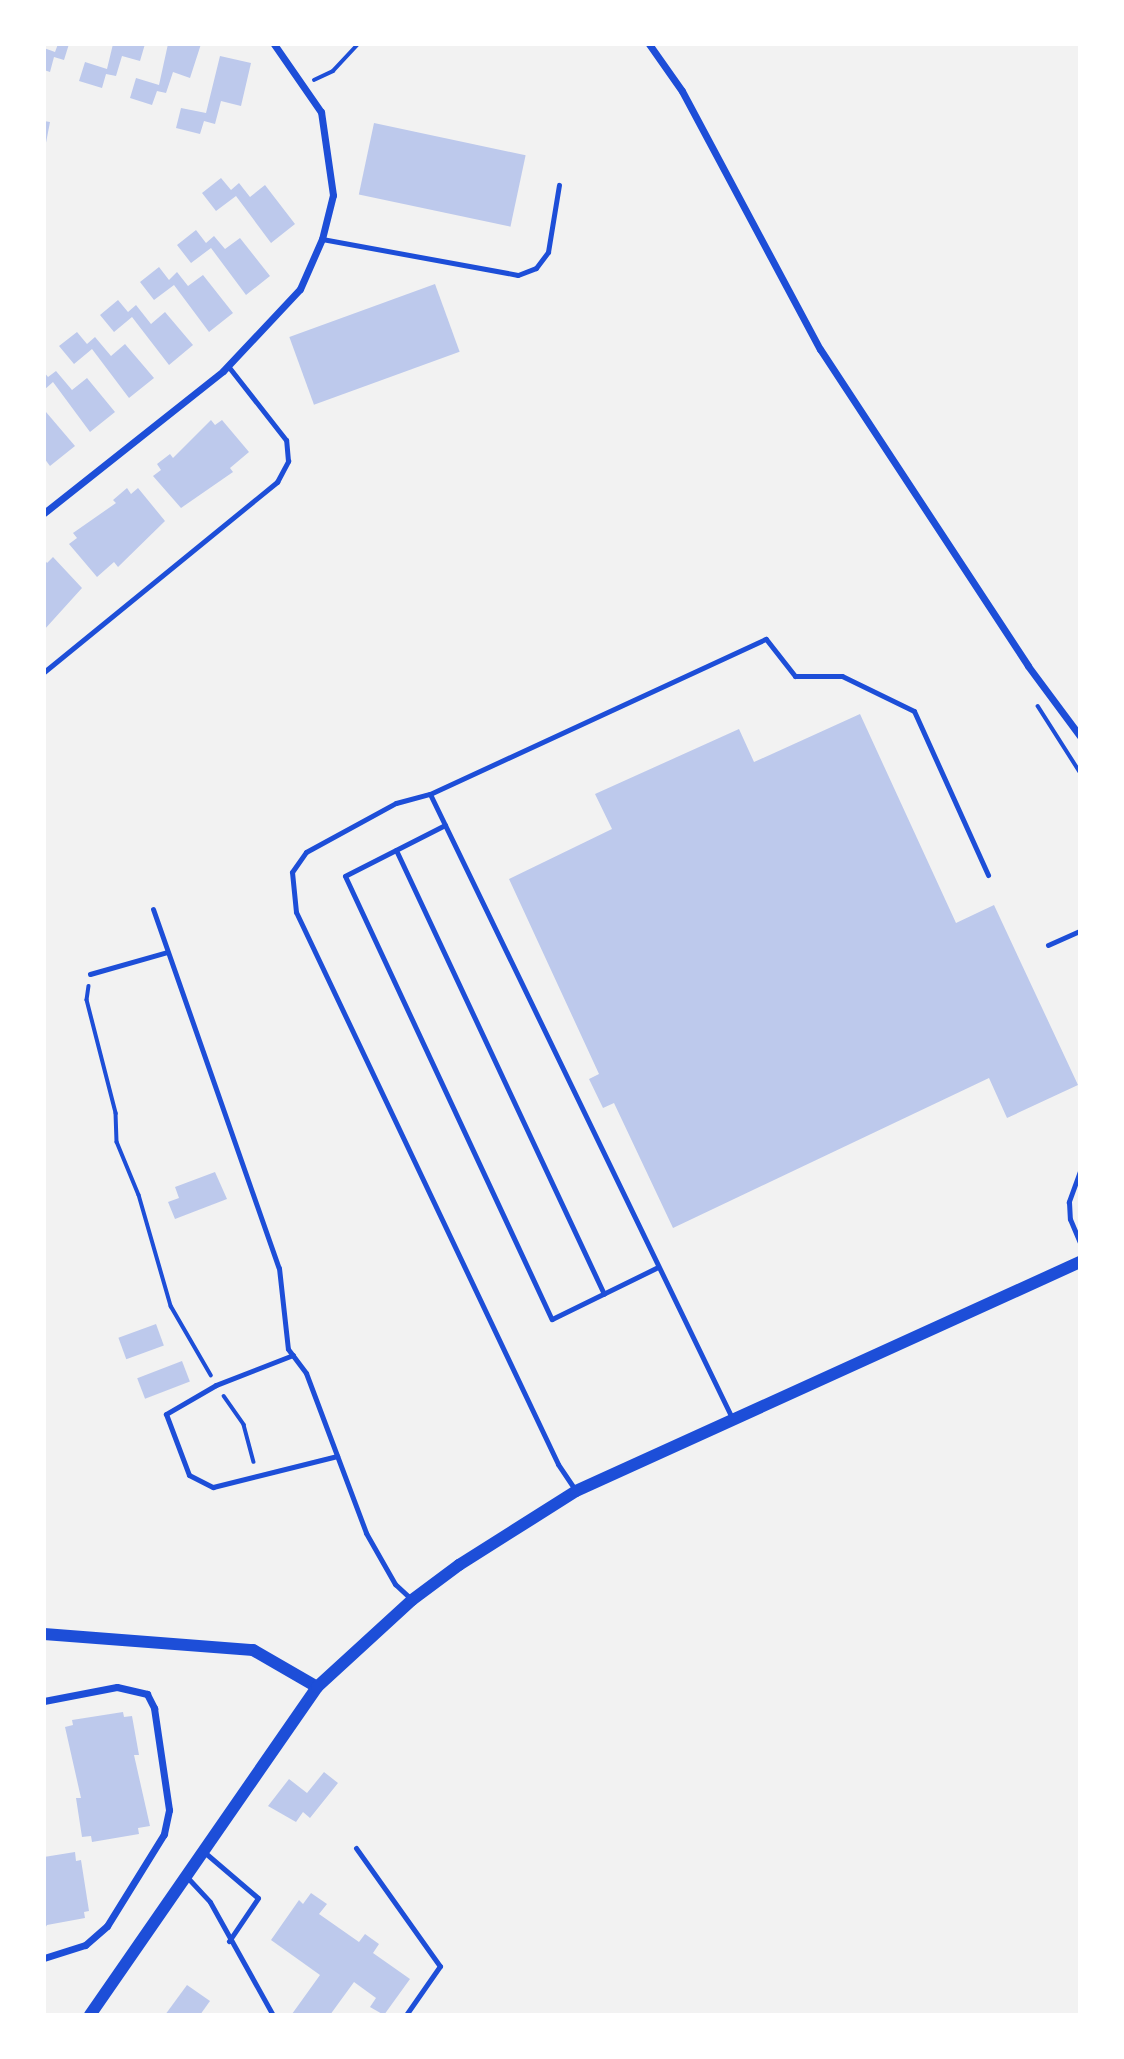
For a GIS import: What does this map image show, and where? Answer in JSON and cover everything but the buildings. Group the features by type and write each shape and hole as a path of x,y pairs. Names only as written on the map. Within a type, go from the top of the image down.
{"street":[{"path":"44,513 228,366 300,289 322,239 333,195 321,112 305,84 274,44"},
{"path":"649,44 682,91 820,349 1021,654 1080,736"},
{"path":"90,2015 317,1687 412,1600 459,1564 576,1492 1080,1262"},
{"path":"44,1634 253,1650 317,1687"},
{"path":"44,1701 117,1687 147,1694 154,1708 169,1810 164,1834 107,1926 85,1945 44,1958"}],"lane":[{"path":"322,239 518,275 536,268 548,252 559,185"},
{"path":"44,672 277,482 288,461 286,439 228,366"},
{"path":"576,1492 558,1464 296,912 292,872 306,852 396,803 430,794 766,639 795,676 842,676 914,711 988,875"},
{"path":"430,794 733,1421"},
{"path":"445,825 345,876 552,1319 659,1267"},
{"path":"396,850 604,1294"},
{"path":"153,909 279,1268 288,1349 306,1373 382,1563 412,1600"},
{"path":"1048,946 1080,931"},
{"path":"90,974 167,952"},
{"path":"1080,1171 1069,1202 1080,1243"},
{"path":"293,1355 216,1385 166,1414 189,1475 214,1487 337,1456"},
{"path":"356,1848 440,1966 406,2015"},
{"path":"203,1851 258,1898 229,1941"},
{"path":"186,1876 210,1902 229,1941 273,2015"}],"path":[{"path":"305,84 333,71 358,44"},
{"path":"90,974 87,1000 116,1113 117,1142 139,1195 171,1306 216,1385 244,1424 254,1462"}]}
